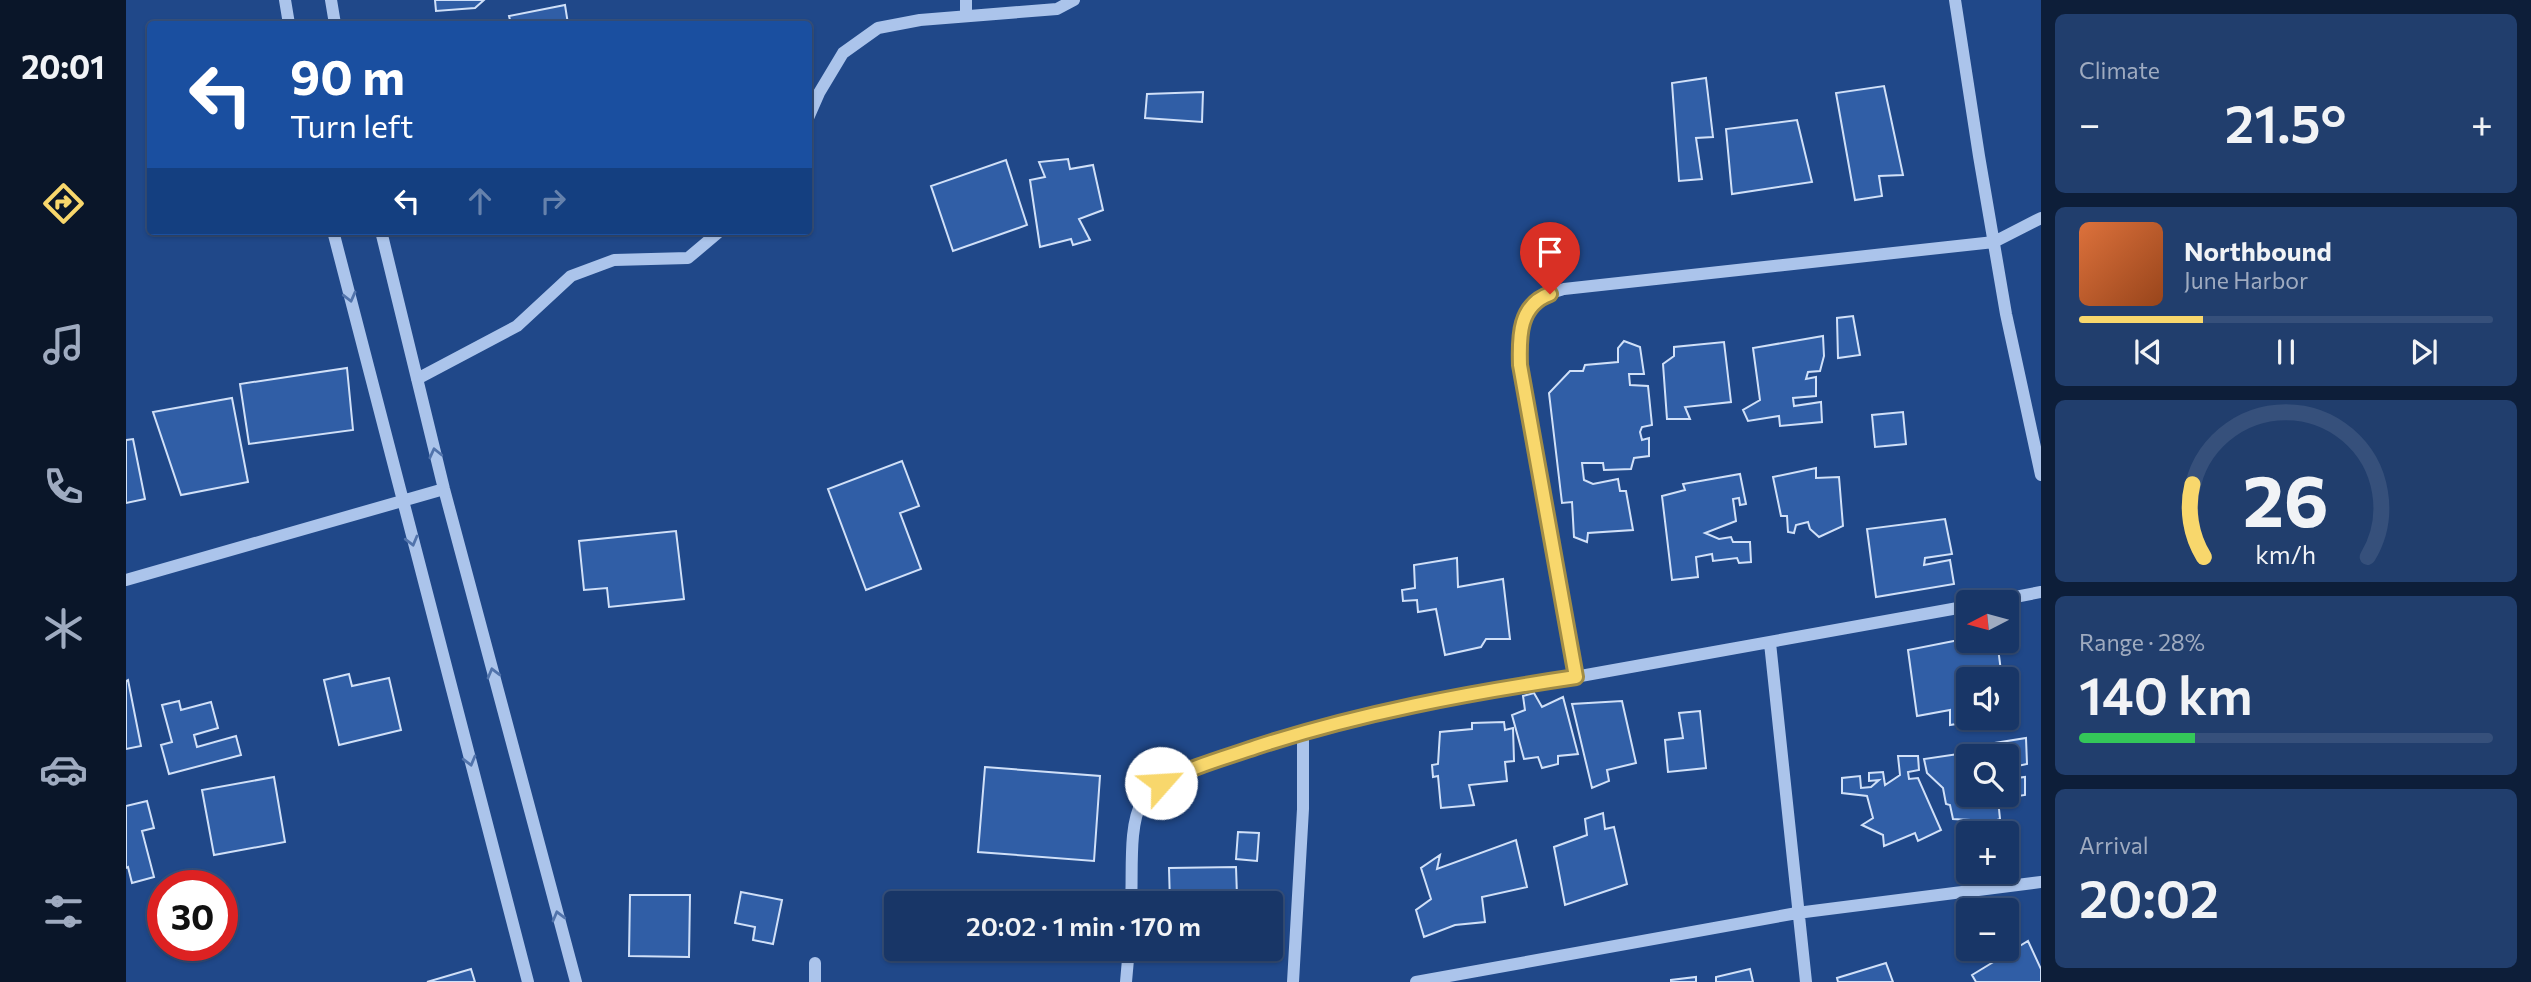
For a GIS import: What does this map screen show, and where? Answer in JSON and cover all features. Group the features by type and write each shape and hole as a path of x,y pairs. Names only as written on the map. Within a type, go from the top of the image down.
{"street":[{"path":"285,0 288,21"},
{"path":"331,0 334,21"},
{"path":"966,0 966,16"},
{"path":"812,109 843,53 877,28 920,19 1057,9 1074,0"},
{"path":"1955,0 2006,314 2041,475"},
{"path":"1576,677 1520,365 1519,341 1525,316 1536,299 1564,289 1994,242 2041,218"},
{"path":"334,235 528,982"},
{"path":"383,235 444,489 576,982"},
{"path":"417,379 517,326 571,276 614,260 688,258 715,235"},
{"path":"126,580 444,489"},
{"path":"2020,596 2041,592"},
{"path":"1132,891 1135,829 1143,800 1161,783 1183,771 1303,732 1468,693 1576,677 1956,608"},
{"path":"1770,643 1805,982"},
{"path":"1293,982 1303,809 1303,732"},
{"path":"1416,982 1797,914 2041,882"},
{"path":"1126,982 1128,961"},
{"path":"815,964 816,982"}],"building":[{"path":"435,0 484,0 475,8 436,11"},
{"path":"565,5 568,21 510,21 509,16"},
{"path":"1706,78 1713,137 1696,138 1702,179 1679,181 1672,83"},
{"path":"1884,86 1903,175 1879,176 1882,196 1855,200 1836,93"},
{"path":"1203,92 1202,122 1145,118 1147,94"},
{"path":"1797,120 1812,182 1732,194 1726,129"},
{"path":"1068,159 1070,169 1093,165 1103,210 1079,219 1090,240 1073,245 1071,239 1040,247 1030,180 1045,177 1039,162"},
{"path":"1006,160 1027,225 953,251 931,186"},
{"path":"1853,316 1860,355 1838,358 1837,318"},
{"path":"1823,336 1824,356 1820,371 1808,372 1806,379 1816,377 1816,396 1793,398 1794,406 1821,402 1822,422 1780,426 1779,416 1748,421 1743,410 1760,400 1753,348"},
{"path":"1624,341 1640,347 1644,374 1629,374 1630,385 1648,386 1652,425 1642,427 1640,432 1642,440 1649,438 1649,456 1634,458 1631,469 1604,470 1603,463 1582,463 1584,480 1593,484 1618,479 1620,491 1626,491 1633,530 1588,533 1587,542 1574,537 1572,502 1562,503 1549,393 1570,371 1583,371 1585,365 1618,362 1618,348"},
{"path":"1724,342 1731,402 1685,407 1690,419 1667,419 1663,364 1674,356 1674,347"},
{"path":"347,368 353,430 249,444 240,384"},
{"path":"232,398 248,482 181,495 153,412"},
{"path":"1903,412 1906,444 1875,447 1872,415"},
{"path":"133,439 145,499 126,503 126,440"},
{"path":"902,461 919,506 900,513 921,569 866,590 828,489"},
{"path":"1816,468 1816,478 1839,477 1843,526 1819,537 1810,529 1808,522 1796,525 1794,533 1788,532 1787,516 1781,516 1773,477"},
{"path":"1740,474 1746,504 1740,505 1739,498 1733,499 1736,521 1705,533 1719,539 1731,537 1733,542 1750,542 1751,562 1739,563 1737,558 1713,561 1712,554 1696,557 1698,577 1672,580 1662,496 1685,490 1683,484"},
{"path":"1945,519 1952,554 1925,558 1924,565 1950,560 1954,584 1876,597 1867,529"},
{"path":"676,531 684,599 609,607 607,588 584,590 579,541"},
{"path":"1457,558 1458,587 1503,579 1510,639 1486,639 1481,647 1445,655 1436,609 1418,612 1417,600 1403,601 1402,590 1415,588 1414,565"},
{"path":"1956,641 1956,653 1999,653 2000,667 1956,667 1956,724 1950,725 1950,710 1917,716 1908,650"},
{"path":"349,674 352,686 389,678 401,730 339,745 324,680"},
{"path":"128,680 141,746 126,749 126,681"},
{"path":"1534,693 1542,707 1563,697 1578,754 1558,756 1558,764 1542,768 1538,757 1524,759 1512,715 1525,710 1523,696"},
{"path":"179,701 181,710 211,702 218,728 194,735 197,747 236,736 241,755 169,774 161,745 172,742 162,705"},
{"path":"1622,701 1636,763 1607,770 1609,781 1592,788 1572,704"},
{"path":"1700,711 1706,768 1668,772 1665,740 1683,738 1679,713"},
{"path":"1504,722 1505,730 1513,728 1514,761 1505,762 1507,781 1469,785 1474,805 1441,808 1438,776 1433,777 1432,765 1438,764 1440,732 1472,729 1472,723"},
{"path":"2026,738 2027,764 2019,766 2019,744 1994,744"},
{"path":"1956,754 1956,807 1999,807 2000,819 1953,819 1943,788 1927,773 1924,759"},
{"path":"1898,756 1918,756 1919,770 1908,772 1909,779 1918,778 1941,830 1918,841 1915,833 1884,846 1883,835 1862,825 1873,818 1867,796 1842,793 1842,778 1860,776 1861,788 1871,787 1879,780 1869,781 1869,773 1883,772 1885,785 1900,775"},
{"path":"985,767 1100,776 1094,861 978,852"},
{"path":"274,777 285,842 214,855 202,790"},
{"path":"2025,777 2025,795 2019,796 2019,778"},
{"path":"147,801 154,828 142,831 152,870 147,870 147,879 132,883 128,867 126,868 126,806"},
{"path":"1603,813 1605,829 1614,827 1627,884 1565,905 1554,847 1587,835 1585,819"},
{"path":"1238,832 1259,833 1257,861 1236,859"},
{"path":"1516,840 1527,887 1482,897 1485,922 1455,925 1424,937 1416,910 1431,899 1421,868 1440,855 1437,869"},
{"path":"1236,867 1237,891 1170,891 1169,868"},
{"path":"741,892 782,900 773,944 753,940 755,927 735,923"},
{"path":"630,895 690,895 689,957 629,956"},
{"path":"2028,941 2041,969 2041,982 1976,982 1972,975 1995,961 2019,961 2019,946"},
{"path":"1886,963 1893,982 1838,982 1837,978"},
{"path":"471,969 475,982 427,982"},
{"path":"1750,969 1753,982 1716,982 1716,977"},
{"path":"1696,977 1696,982 1671,982 1671,980"}],"route":[{"path":"1161,783 1183,771 1303,732 1468,693 1576,677 1520,365 1519,341 1525,316 1536,299 1550,294"}]}
